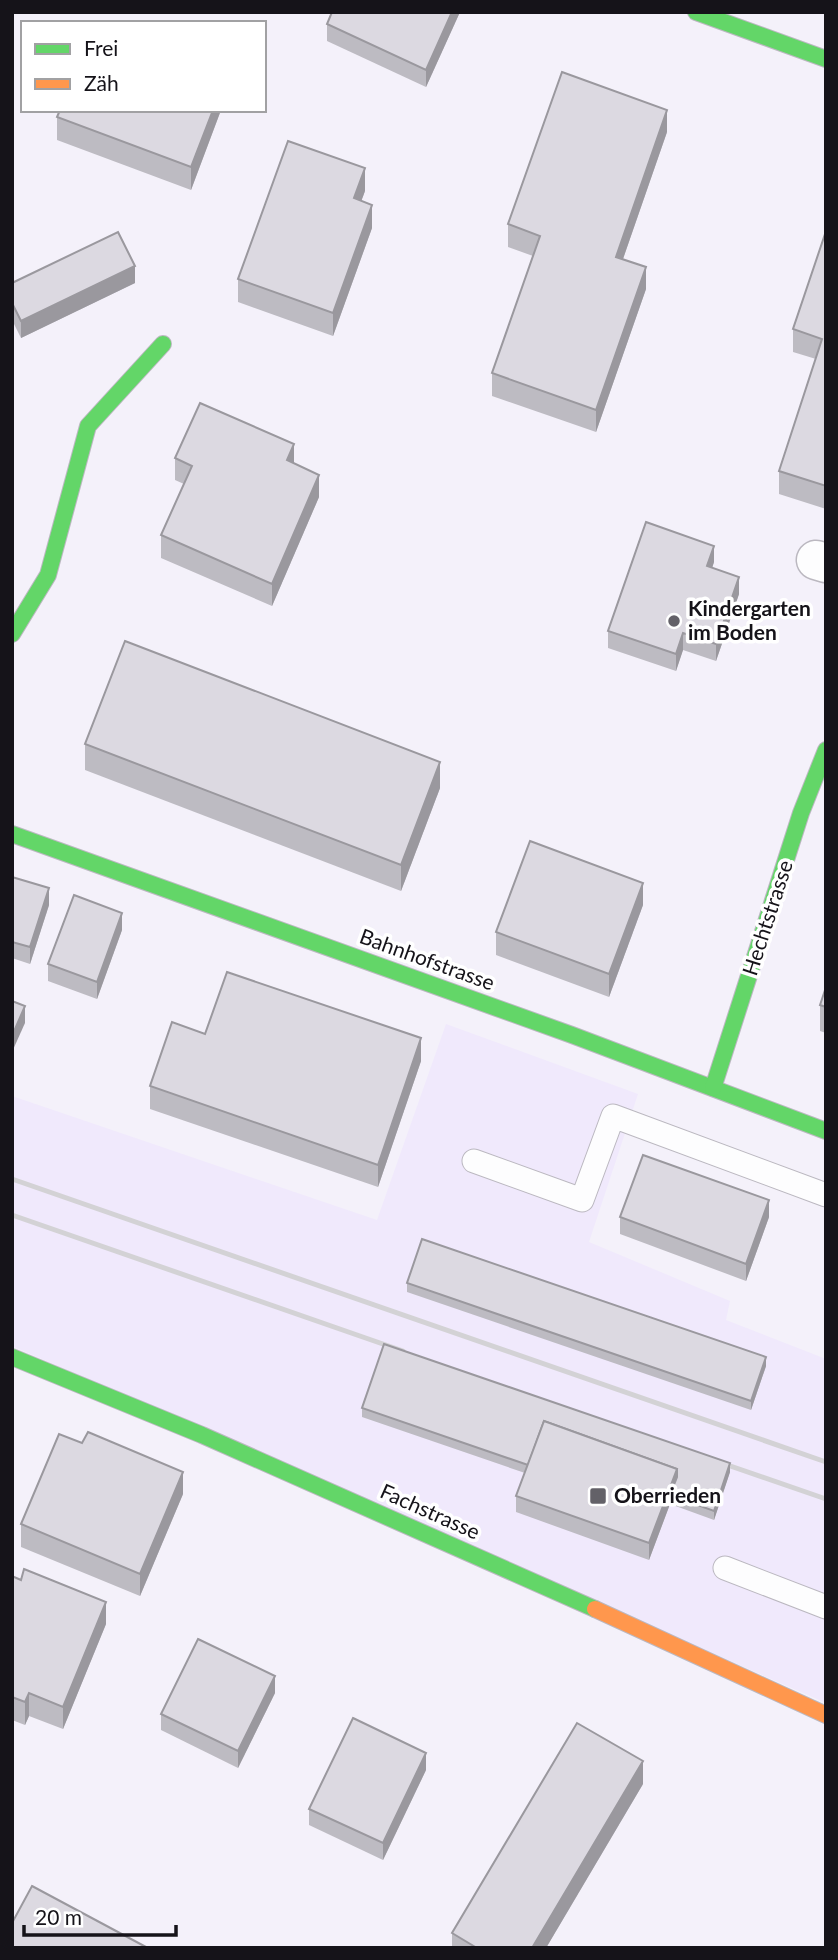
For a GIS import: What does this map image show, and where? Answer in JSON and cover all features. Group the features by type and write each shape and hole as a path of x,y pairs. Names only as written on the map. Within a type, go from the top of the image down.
{"street":[{"path":"696,12 826,59"},
{"path":"12,634 48,575 88,426 163,344"},
{"name":"Hechtstrasse","path":"713,1088 801,813 826,750"},
{"name":"Bahnhofstrasse","path":"12,834 559,1030 826,1131"},
{"name":"Fachstrasse","path":"12,1357 202,1434 826,1715"}],"lane":[{"path":"474,1161 582,1200 613,1116 826,1195"},
{"path":"725,1568 826,1607"}],"shaded area":[{"path":"446,1024 638,1094 589,1242 730,1301 726,1320 826,1359 826,1703 12,1346 12,1096 377,1220"}],"building":[{"path":"332,12 452,12 426,70 327,24"},
{"path":"562,72 667,110 616,257 646,267 596,410 492,373 540,236 508,224"},
{"path":"59,112 212,112 191,167 57,117"},
{"path":"288,141 365,168 354,198 372,205 333,313 238,279"},
{"path":"826,231 826,486 779,471 822,339 793,329"},
{"path":"118,232 135,266 21,321 12,303 12,283"},
{"path":"200,403 294,444 287,460 319,475 272,584 161,535 192,466 175,458"},
{"name":"Kindergarten im Boden","path":"646,522 714,546 707,566 739,577 716,644 683,633 676,654 608,631"},
{"path":"125,641 440,762 401,865 85,744"},
{"path":"530,841 643,883 609,974 496,932"},
{"path":"12,877 49,888 30,947 12,942"},
{"path":"74,895 122,913 97,982 48,964"},
{"path":"227,972 421,1038 378,1165 150,1086 172,1022 205,1034"},
{"path":"826,987 826,1007 820,1005"},
{"path":"12,1001 25,1006 12,1036"},
{"path":"643,1155 769,1200 746,1264 620,1217"},
{"path":"422,1239 766,1357 751,1401 407,1283"},
{"path":"384,1344 730,1463 714,1511 670,1495 677,1469 544,1421 528,1465 362,1408"},
{"path":"544,1421 677,1469 649,1543 516,1496"},
{"path":"88,1432 183,1472 140,1574 21,1524 59,1434 82,1443"},
{"path":"24,1569 106,1602 63,1707 29,1693 25,1702 12,1697 12,1576 21,1580"},
{"path":"198,1639 275,1676 238,1751 161,1714"},
{"path":"353,1718 426,1753 383,1843 309,1809"},
{"path":"577,1723 643,1761 532,1948 477,1948 452,1933"},
{"path":"32,1886 146,1947 12,1948 12,1923"}],"railway":[{"path":"12,1179 826,1462"},
{"path":"12,1215 403,1351"},
{"path":"713,1460 826,1499"}],"traffic: fast":[{"path":"696,12 826,59"},
{"path":"12,634 48,575 88,426 163,344"},
{"path":"713,1088 801,813 826,750"},
{"path":"12,834 572,1035 826,1131"},
{"path":"12,1357 202,1435 595,1609"}],"traffic: slow":[{"path":"595,1609 826,1715"}],"place":[{"name":"Kindergarten im Boden","path":"674,621"},
{"name":"Oberrieden","path":"598,1496"}]}
